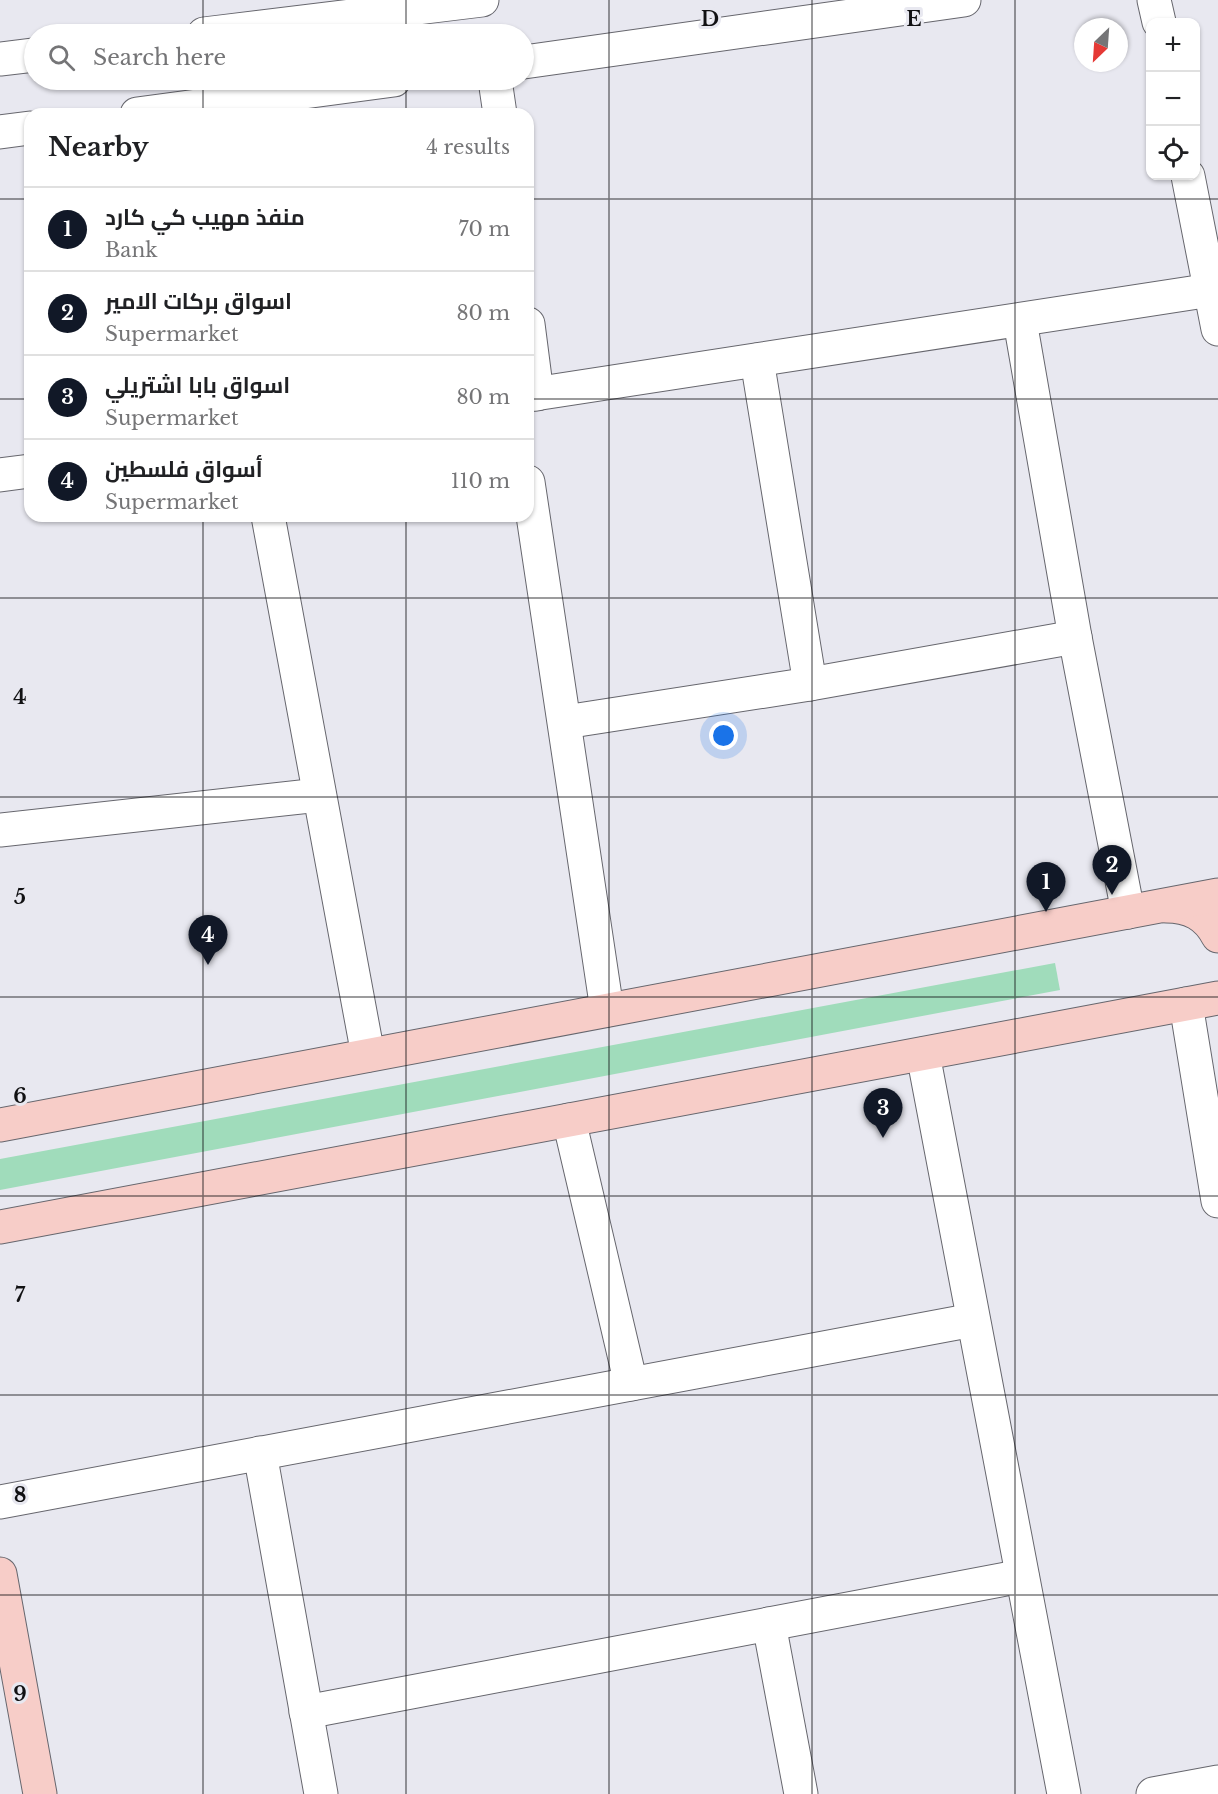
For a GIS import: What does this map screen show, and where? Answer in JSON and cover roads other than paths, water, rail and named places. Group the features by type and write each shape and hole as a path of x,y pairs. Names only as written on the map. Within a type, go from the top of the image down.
{"main road":[{"path":"0,1125 1218,895"},
{"path":"1166,906 1192,910 1204,917 1218,936"},
{"path":"1186,1004 1208,991 1218,976"},
{"path":"0,1227 1218,998"},
{"path":"0,1574 40,1794"}],"street":[{"path":"534,61 964,0"},
{"path":"1154,0 1157,18"},
{"path":"285,24 472,1"},
{"path":"0,60 24,56"},
{"path":"182,108 318,90"},
{"path":"496,90 499,108"},
{"path":"0,132 24,129"},
{"path":"1189,180 1218,329"},
{"path":"534,394 1211,290"},
{"path":"1020,321 1075,637 1128,912"},
{"path":"757,360 810,684"},
{"path":"0,475 24,472"},
{"path":"269,522 368,1055"},
{"path":"534,522 607,1010"},
{"path":"564,722 810,684 1075,637"},
{"path":"0,830 319,795"},
{"path":"1186,1004 1218,1201"},
{"path":"923,1054 1064,1794"},
{"path":"569,1120 631,1384"},
{"path":"0,1502 973,1320"},
{"path":"260,1453 321,1794"},
{"path":"306,1712 1022,1576"},
{"path":"769,1624 801,1794"},
{"path":"1153,1794 1218,1782"}],"place":[{"name":"اسواق بركات الامير","path":"1112,895"},
{"name":"منفذ مهيب كي كارد","path":"1046,912"},
{"name":"أسواق فلسطين","path":"208,965"},
{"name":"اسواق بابا اشتريلي","path":"883,1138"}]}
